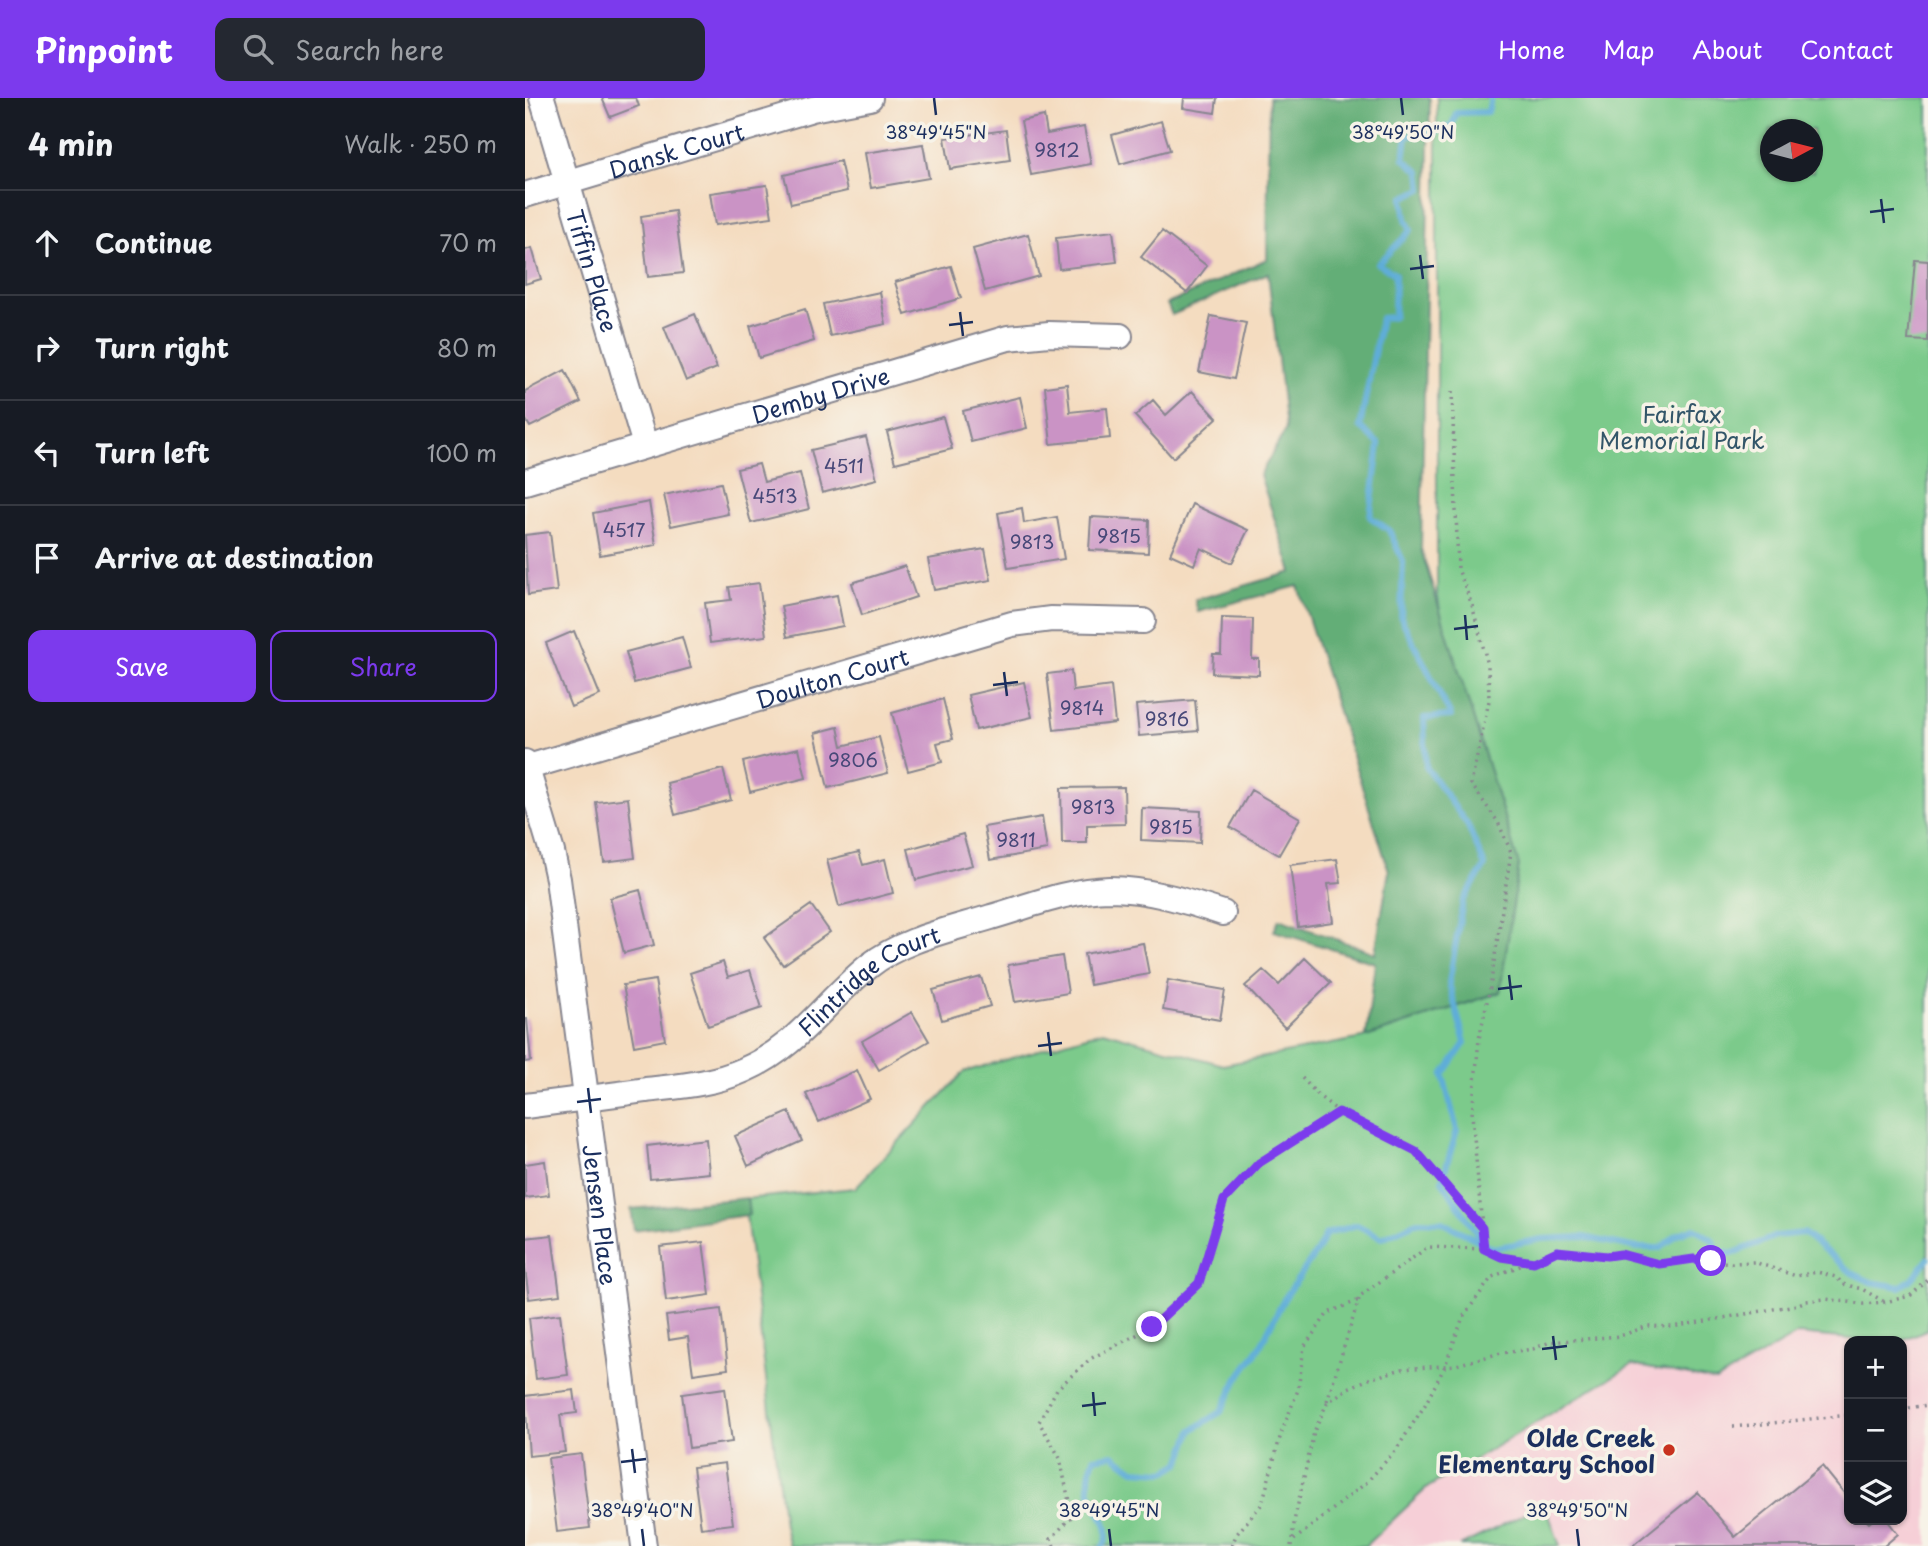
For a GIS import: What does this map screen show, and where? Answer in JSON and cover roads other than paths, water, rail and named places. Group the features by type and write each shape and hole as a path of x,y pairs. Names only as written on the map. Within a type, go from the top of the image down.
{"street":[{"name":"Tiffin Place","path":"541,98 645,445"},
{"name":"Dansk Court","path":"525,195 812,109 870,98"},
{"name":"Demby Drive","path":"525,482 1008,338 1049,334 1120,336"},
{"name":"Doulton Court","path":"526,766 1012,624 1051,619 1143,621"},
{"name":"Jensen Place","path":"526,766 558,879 644,1546"},
{"name":"Flintridge Court","path":"525,1106 701,1083 745,1070 790,1043 844,987 871,964 892,951 920,939 1061,896 1093,890 1133,890 1179,899 1223,913"}],"waterway":[{"path":"1483,1242 1442,1181 1457,1130 1443,1075 1465,1043 1449,983 1463,901 1485,866 1467,824 1426,767 1424,718 1451,716 1401,618 1403,561 1389,530 1370,517 1379,444 1360,427 1381,318 1394,317 1395,274 1378,264 1411,230 1406,219 1403,198 1422,189 1420,172 1404,159 1407,136 1432,133 1452,125 1456,113 1488,112 1491,98"},
{"path":"1103,1546 1106,1525 1089,1488 1089,1475 1094,1458 1113,1455 1134,1470 1165,1472 1180,1463 1192,1430 1221,1412 1238,1378 1260,1347 1284,1299 1326,1234 1357,1225 1382,1238 1419,1221 1442,1222 1493,1248 1542,1239 1583,1237 1638,1248 1661,1248 1676,1235 1694,1228 1712,1239 1718,1251 1731,1254 1776,1236 1804,1233 1852,1273 1871,1282 1900,1287 1913,1278 1928,1259"}],"place":[{"name":"Olde Creek Elementary School","path":"1669,1450"}],"park label":[{"name":"Fairfax Memorial Park","path":"1682,426"}]}
